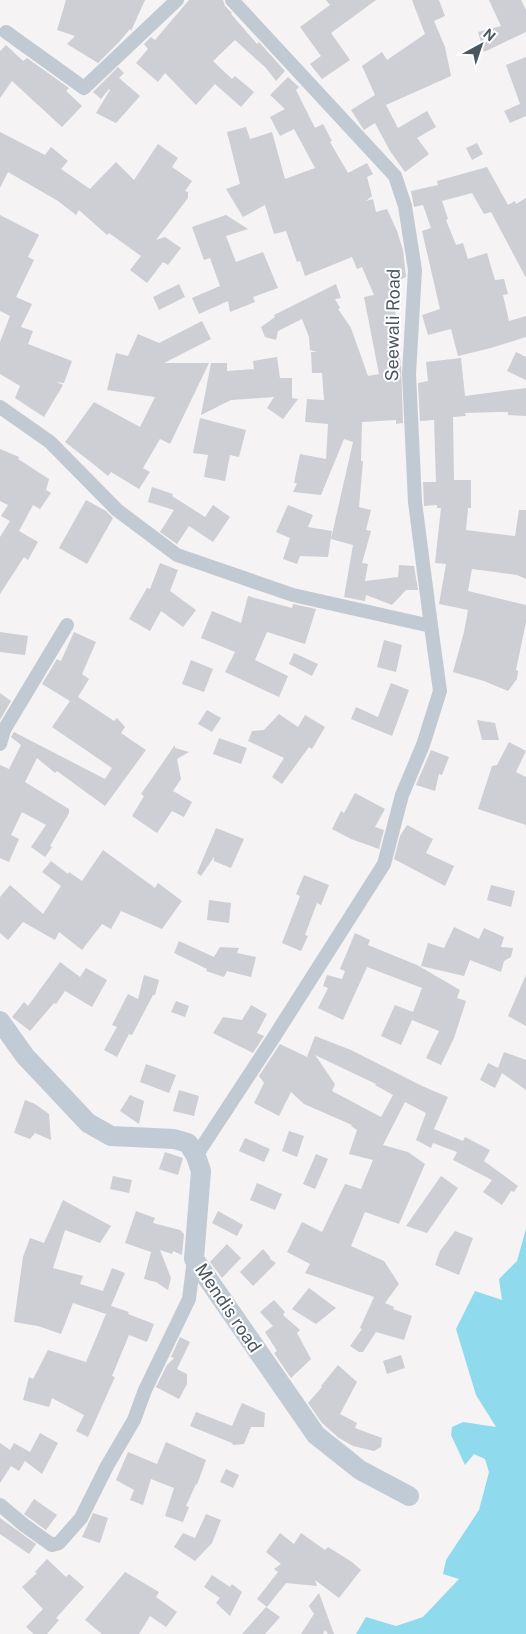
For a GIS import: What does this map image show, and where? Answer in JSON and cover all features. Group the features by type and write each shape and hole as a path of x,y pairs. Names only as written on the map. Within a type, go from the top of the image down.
{"street":[{"path":"6,32 84,88 177,0"},
{"name":"Seewali Road","path":"196,1156 384,864 402,795 423,745 440,691 415,502 409,374 415,270 405,206 395,176 232,0"},
{"path":"0,407 50,442 116,510 177,555 293,595 431,626"},
{"path":"0,744 4,730 67,625"},
{"path":"0,1021 25,1056 88,1123 111,1136 174,1140 188,1143 196,1156"},
{"name":"Mendis road","path":"196,1156 201,1171 194,1260 316,1435 360,1470 409,1496"},
{"path":"0,1505 52,1545 60,1543 80,1518 134,1420 145,1390 189,1300 194,1260"}],"water":[{"path":"526,1229 526,1634 356,1634 366,1617 396,1626 423,1617 459,1579 443,1574 446,1560 479,1510 489,1472 485,1459 474,1454 465,1465 451,1435 452,1427 463,1422 496,1427 476,1395 456,1329 475,1291 502,1300 499,1279 517,1261"}],"building":[{"path":"66,0 145,0 131,31 130,29 98,63 67,44 75,36 57,30"},
{"path":"189,0 223,0 231,14 257,44 259,42 285,71 276,81 266,68 235,40 213,61 232,79 235,76 254,92 241,107 215,84 196,105 165,73 158,82 136,63 148,49 144,44 151,37 155,40"},
{"path":"326,0 376,0 331,33 350,60 322,79 310,64 321,56 300,27 330,5"},
{"path":"412,0 439,0 445,16 434,21 445,47 451,76 386,105 398,128 427,111 436,127 417,138 429,154 405,172 390,151 375,123 364,130 351,110 375,95 362,66 382,52 387,60 425,34"},
{"path":"489,0 521,0 526,10 526,32 484,52 478,32 501,26"},
{"path":"6,45 23,61 27,58 69,88 66,91 82,106 62,127 12,81 0,98 0,51"},
{"path":"526,57 526,116 510,123 504,111 520,104 506,65"},
{"path":"118,67 124,73 119,78 140,96 116,123 96,113 110,90 101,99 93,92"},
{"path":"288,77 299,87 296,90 315,128 323,124 332,141 330,142 348,173 367,163 373,174 367,177 372,196 366,201 373,199 376,212 387,209 403,250 406,277 390,284 396,317 391,318 401,364 403,423 396,424 396,420 362,422 361,461 363,461 359,507 371,510 366,530 371,531 362,563 368,564 365,581 398,577 399,565 414,566 418,590 406,590 392,605 366,595 365,601 344,597 353,545 331,539 353,442 344,439 321,495 293,492 297,483 294,483 300,454 326,459 328,424 305,422 307,399 324,400 322,373 312,373 311,352 317,352 310,350 309,337 302,319 278,331 276,340 265,337 261,327 275,317 274,315 336,284 341,298 335,299 340,308 338,309 351,328 368,376 379,374 364,297 374,295 362,267 357,269 352,257 305,276 300,261 297,262 286,231 274,234 265,205 243,217 226,189 240,184 227,132 246,127 250,139 272,132 285,179 315,168 294,129 280,136 270,117 285,109 270,95"},
{"path":"0,132 45,155 51,147 68,161 61,169 90,189 116,162 134,180 158,144 178,158 172,167 192,181 185,191 188,192 188,198 156,240 165,237 181,248 168,265 163,262 147,283 130,270 141,256 109,233 107,235 79,210 76,215 58,201 8,172 0,188"},
{"path":"477,143 483,154 472,160 466,148"},
{"path":"487,167 508,205 515,201 516,204 526,198 526,278 491,212 484,214 472,193 442,201 448,219 446,220 456,245 463,243 468,259 487,253 495,280 504,279 508,294 503,295 509,321 526,316 526,337 458,356 451,329 428,335 422,315 440,309 422,231 431,228 423,205 414,207 411,191 438,185 437,181"},
{"path":"0,215 39,235 28,257 34,260 16,297 32,304 21,327 33,331 28,344 72,361 64,383 57,382 63,385 44,417 15,398 20,386 0,374 0,342 10,316 0,311"},
{"path":"226,215 248,229 226,236 236,262 263,252 278,288 253,297 255,302 230,312 228,301 199,314 192,298 220,286 210,258 204,260 192,227"},
{"path":"179,284 185,297 159,310 153,297"},
{"path":"202,321 211,339 164,363 209,363 170,444 160,439 143,468 150,472 139,489 111,472 108,476 65,442 94,402 140,427 155,397 107,390 116,353 128,356 138,334 159,343"},
{"path":"516,352 526,357 526,380 507,371"},
{"path":"277,357 280,378 292,378 292,398 298,399 283,419 267,408 274,397 231,400 201,415 211,363 227,363 227,371 254,369 253,361"},
{"path":"461,358 465,396 526,388 526,416 508,415 508,412 498,412 465,413 466,416 453,417 454,480 471,480 471,508 468,508 466,530 515,536 519,510 526,510 526,579 517,575 472,569 468,591 526,605 526,622 516,670 518,671 517,679 508,691 484,681 453,672 468,610 439,604 446,564 435,563 441,508 437,508 437,505 424,506 423,482 436,482 434,420 420,421 418,383 428,381 426,362"},
{"path":"200,418 246,430 239,457 230,455 225,481 204,477 208,455 193,453"},
{"path":"0,449 19,457 18,459 49,479 46,490 51,493 40,509 33,505 19,531 38,542 28,560 24,557 0,594 0,537 10,521 1,516 8,505 0,501"},
{"path":"152,487 173,494 172,496 205,517 213,505 230,517 213,542 189,526 177,544 160,532 174,510 148,502"},
{"path":"86,500 106,511 113,518 87,564 59,548"},
{"path":"288,505 313,515 308,527 332,531 328,557 300,556 297,564 283,559 290,538 276,532"},
{"path":"160,563 178,570 170,591 196,610 183,627 161,611 150,631 129,619 147,588 150,589"},
{"path":"248,596 292,608 293,604 316,609 305,644 267,632 255,660 288,676 279,697 225,672 235,652 201,638 212,611 241,623"},
{"path":"0,632 28,636 25,655 0,652"},
{"path":"74,632 96,642 82,674 89,679 78,697 114,721 117,718 125,727 121,733 146,750 105,806 57,771 55,773 37,758 25,782 69,809 69,813 45,857 31,847 46,825 22,812 11,835 19,839 9,862 0,858 0,765 9,769 21,745 11,737 14,732 105,779 112,768 52,727 70,701 42,684 57,659 61,661"},
{"path":"384,640 402,645 396,672 377,667"},
{"path":"294,653 318,664 312,676 289,664"},
{"path":"191,660 213,669 204,692 182,684"},
{"path":"391,683 409,690 392,736 351,719 356,707 378,717"},
{"path":"0,693 11,701 0,720"},
{"path":"207,710 221,718 212,732 198,724"},
{"path":"279,714 298,727 305,715 325,727 312,749 309,747 282,784 272,777 284,758 248,741 252,731 264,730"},
{"path":"477,720 495,723 499,740 482,740"},
{"path":"219,738 247,748 241,764 213,754"},
{"path":"509,742 526,751 516,772 526,777 526,825 478,809 492,766 497,765"},
{"path":"175,745 175,748 189,752 177,759 181,779 173,791 192,802 184,817 172,811 157,833 132,816 144,796 141,794"},
{"path":"431,750 449,757 442,775 439,774 435,791 416,785"},
{"path":"355,793 385,809 375,827 384,830 379,849 351,839 332,829 341,811 344,813"},
{"path":"407,825 433,839 426,853 454,866 445,886 394,859 400,836"},
{"path":"216,828 244,839 231,868 214,861 214,857 201,876 197,873"},
{"path":"103,850 155,888 158,883 182,901 162,929 121,911 111,929 102,924 82,950 59,932 55,940 23,922 8,940 0,933 0,897 10,885 43,914 61,886 42,872 51,861 68,874 69,872 82,881"},
{"path":"304,875 329,885 321,905 317,903 305,935 308,936 301,951 282,943 300,896 296,894"},
{"path":"491,885 515,891 511,907 487,900"},
{"path":"209,900 231,903 229,923 207,920"},
{"path":"454,927 479,939 484,928 504,937 501,947 513,948 511,957 504,961 501,972 470,960 464,976 421,966 428,943 444,948"},
{"path":"355,933 370,940 368,945 417,965 460,990 457,998 466,1001 454,1038 441,1065 426,1058 439,1031 412,1020 401,1045 381,1036 395,1005 413,1012 422,988 367,967 343,1020 318,1008 328,988 323,986 327,975 342,979 345,971 340,969"},
{"path":"179,941 214,957 220,947 239,948 237,953 256,957 251,977 227,971 224,977 206,971 207,969 174,953"},
{"path":"60,962 80,977 86,968 107,980 92,1007 65,991 56,1004 54,1003 30,1031 12,1017 24,1002 28,1006"},
{"path":"144,975 159,980 155,995 153,995 132,1035 129,1034 117,1057 104,1050 117,1027 112,1025 128,994 138,999"},
{"path":"526,975 526,1026 508,1016"},
{"path":"176,1001 189,1006 185,1017 171,1012"},
{"path":"251,1005 267,1014 257,1033 264,1036 253,1053 213,1033 223,1017 242,1020"},
{"path":"315,1036 351,1050 448,1097 434,1129 463,1141 465,1137 490,1150 484,1161 518,1186 514,1192 511,1191 502,1205 483,1192 492,1180 453,1160 457,1152 433,1143 431,1148 416,1140 426,1113 405,1102 383,1145 408,1152 425,1164 399,1224 365,1212 351,1246 384,1261 399,1284 385,1303 394,1307 393,1309 412,1316 404,1340 376,1332 363,1352 359,1352 350,1346 362,1329 360,1328 374,1297 305,1273 310,1264 287,1252 302,1222 322,1232 345,1184 361,1189 373,1160 349,1154 357,1130 352,1125 304,1104 291,1092 279,1116 254,1103 264,1083 259,1076 280,1044 307,1057","holes":["315,1055 376,1084 393,1095 381,1117 332,1091 335,1084"]},
{"path":"504,1052 526,1060 526,1090 502,1073 495,1088 480,1080 488,1063 498,1068"},
{"path":"146,1064 176,1075 169,1093 140,1082"},
{"path":"179,1090 199,1096 194,1116 173,1111"},
{"path":"130,1095 144,1101 139,1124 120,1111"},
{"path":"25,1100 35,1104 49,1114 51,1140 35,1133 30,1139 14,1133"},
{"path":"289,1131 304,1136 297,1157 282,1151"},
{"path":"245,1138 270,1149 264,1162 239,1151"},
{"path":"165,1152 183,1158 178,1175 159,1169"},
{"path":"316,1154 328,1159 315,1189 303,1184"},
{"path":"113,1176 132,1180 129,1193 110,1189"},
{"path":"441,1176 458,1188 427,1233 406,1226"},
{"path":"257,1183 282,1194 275,1210 250,1200"},
{"path":"63,1200 111,1226 100,1243 65,1230 53,1268 83,1276 80,1284 103,1291 112,1268 125,1273 111,1306 154,1324 147,1342 129,1335 112,1376 115,1377 88,1437 76,1431 84,1415 52,1398 49,1407 23,1400 29,1377 33,1379 48,1350 86,1362 106,1314 73,1303 61,1334 38,1326 14,1322 23,1257 30,1238 44,1243"},
{"path":"136,1211 155,1218 153,1223 180,1230 184,1234 182,1255 173,1251 172,1254 160,1250 171,1278 168,1290 156,1282 144,1279 151,1252 125,1243"},
{"path":"218,1211 243,1225 237,1236 212,1223"},
{"path":"455,1231 473,1238 459,1275 435,1265 440,1251"},
{"path":"227,1244 241,1258 222,1278 210,1262"},
{"path":"263,1249 270,1259 276,1263 253,1286 240,1272"},
{"path":"309,1288 336,1308 316,1324 292,1309"},
{"path":"274,1300 285,1312 283,1315 300,1330 297,1333 311,1359 291,1378 274,1353 277,1351 265,1332 273,1326 260,1312"},
{"path":"180,1337 190,1342 177,1369 187,1374 187,1384 179,1399 156,1387 167,1365 174,1358 171,1357"},
{"path":"401,1355 405,1368 387,1374 383,1361"},
{"path":"338,1365 357,1382 340,1414 357,1423 355,1428 382,1438 381,1447 374,1451 353,1446 339,1438 322,1423 308,1403"},
{"path":"242,1403 265,1413 264,1427 251,1427 244,1444 233,1445 190,1426 196,1412 232,1426"},
{"path":"40,1433 58,1443 42,1474 25,1461 19,1471 11,1466 0,1483 0,1443 10,1450 14,1443 30,1452"},
{"path":"166,1442 206,1460 197,1485 186,1506 189,1507 183,1522 165,1516 174,1488 151,1479 143,1505 130,1500 134,1490 116,1480 128,1452 157,1464"},
{"path":"226,1469 239,1475 233,1488 220,1482"},
{"path":"34,1499 57,1515 46,1530 24,1514"},
{"path":"93,1513 108,1518 100,1543 82,1537"},
{"path":"206,1514 221,1520 212,1543 195,1561 174,1547 183,1533 195,1538"},
{"path":"0,1518 36,1544 29,1554 0,1534"},
{"path":"280,1533 294,1544 301,1533 325,1550 328,1547 361,1570 339,1598 315,1580 317,1586 286,1583 267,1607 257,1599 278,1572 274,1569 281,1564 266,1552"},
{"path":"47,1559 66,1577 69,1574 84,1587 56,1618 59,1620 47,1634 34,1634 26,1627 43,1609 22,1587 37,1573 35,1572"},
{"path":"125,1572 159,1592 156,1597 177,1612 166,1627 150,1616 139,1634 102,1634 85,1620"},
{"path":"212,1575 230,1587 232,1584 242,1592 230,1616 216,1603 220,1598 204,1587"},
{"path":"319,1593 334,1634 328,1634 325,1630 323,1634 301,1634 314,1614 309,1606"},
{"path":"266,1607 280,1617 265,1634 242,1634"}]}
